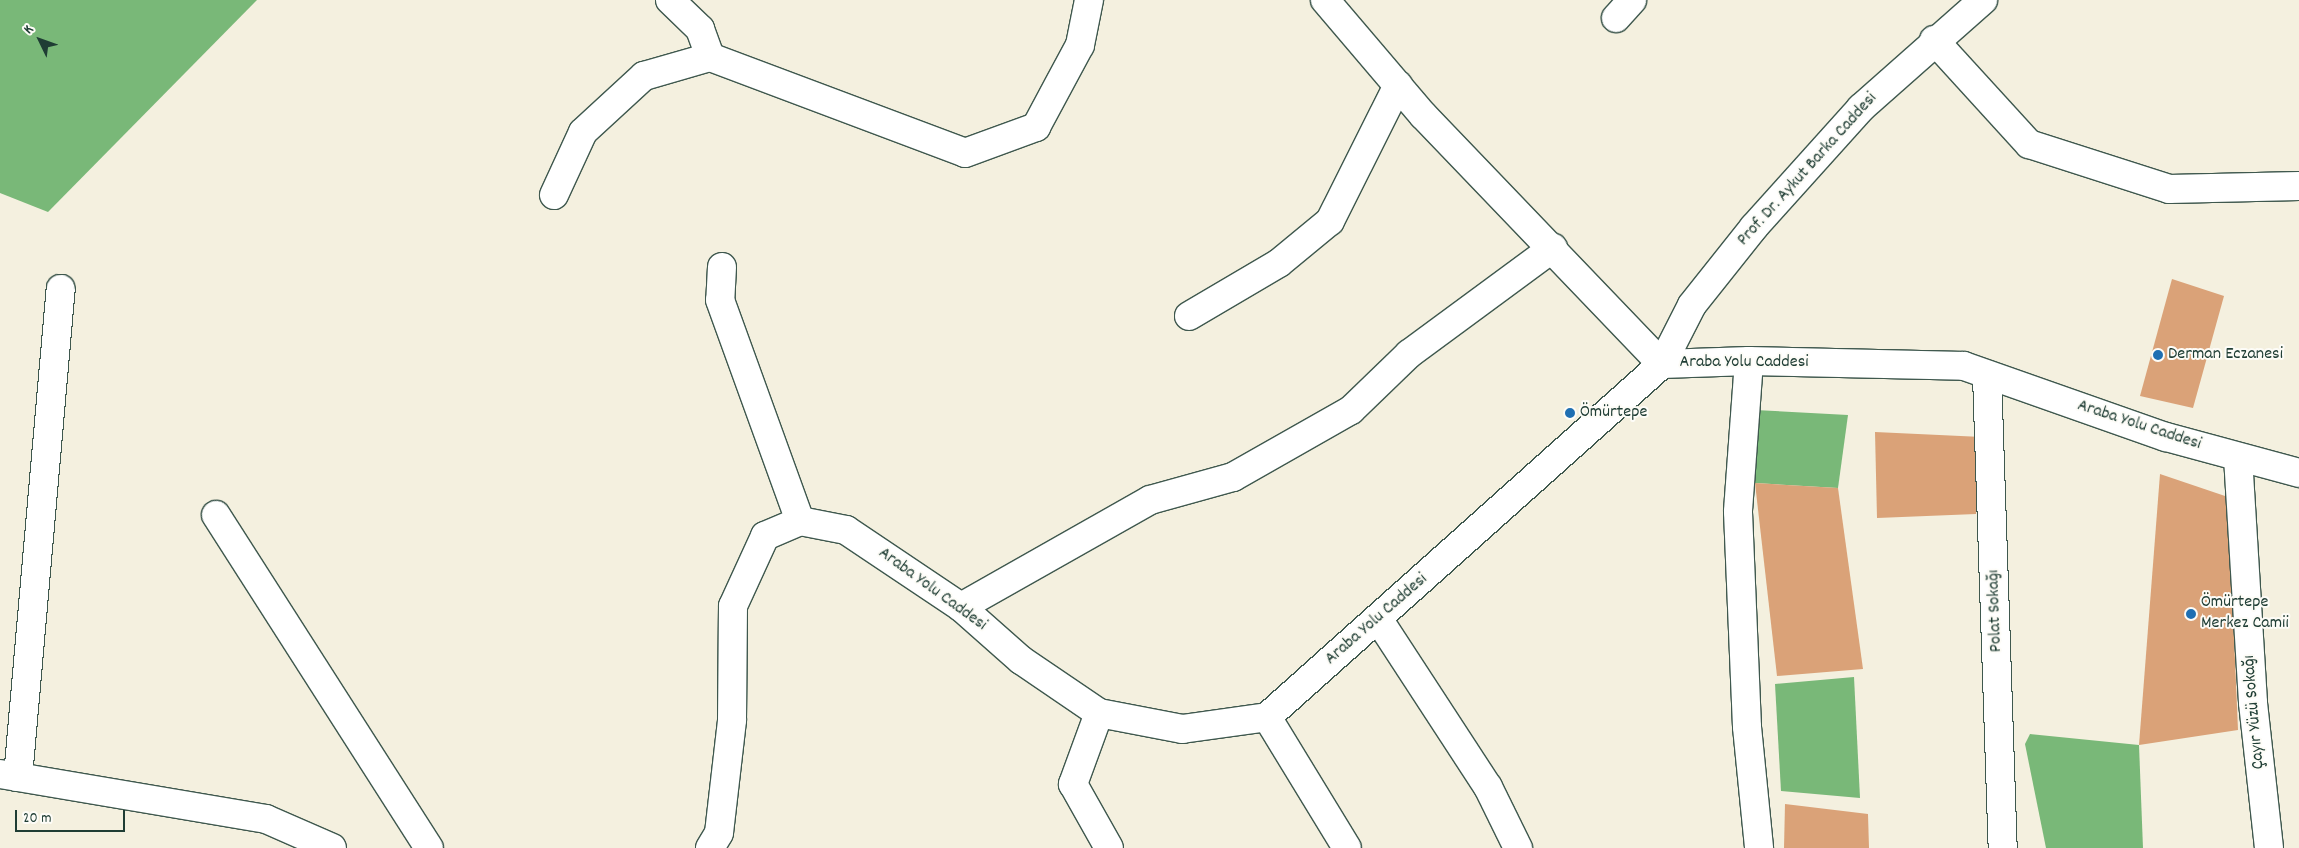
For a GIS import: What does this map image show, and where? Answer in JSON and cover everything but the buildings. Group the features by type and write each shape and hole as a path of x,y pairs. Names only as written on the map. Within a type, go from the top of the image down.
{"street":[{"path":"670,0 700,28 710,58"},
{"path":"554,195 583,132 644,76 710,58 965,153 1036,127 1080,45 1089,0"},
{"path":"1325,0 1398,85 1662,364"},
{"name":"Prof. Dr. Aykut Barka Caddesi","path":"1662,364 1692,305 1754,227 1861,108 1934,40 1983,0"},
{"path":"1934,40 2029,144 2168,189 2299,186"},
{"path":"1189,316 1279,262 1330,221 1398,85"},
{"path":"961,607 1150,500 1233,477 1351,410 1409,354 1553,248"},
{"path":"710,848 719,833 732,720 733,606 765,536 800,521 720,300 722,267"},
{"path":"60,289 9,776 266,819 332,848"},
{"path":"1749,361 1738,512 1747,727 1759,848"},
{"name":"Araba Yolu Caddesi","path":"800,521 846,530 961,607 1021,660 1100,713 1182,729 1267,717 1379,620 1662,364 1749,361 1964,366 2238,456 2299,473"},
{"name":"Polat Sokağı","path":"1987,375 2003,848"},
{"name":"Çayır Yüzü Sokağı","path":"2238,456 2253,703 2269,848"},
{"path":"216,515 429,848"},
{"path":"1379,620 1488,787 1518,848"},
{"path":"1100,713 1073,784 1109,848"},
{"path":"1267,717 1347,848"}],"green space":[{"path":"0,0 257,0 48,212 0,193"},
{"path":"1755,410 1848,415 1838,488 1755,483"},
{"path":"1854,677 1860,798 1781,791 1775,684"},
{"path":"2030,734 2139,745 2143,848 2046,848 2025,744"}],"place":[{"name":"Derman Eczanesi","path":"2158,355"},
{"name":"Ömürtepe","path":"1570,413"},
{"name":"Ömürtepe Merkez Camii","path":"2191,614"}]}
